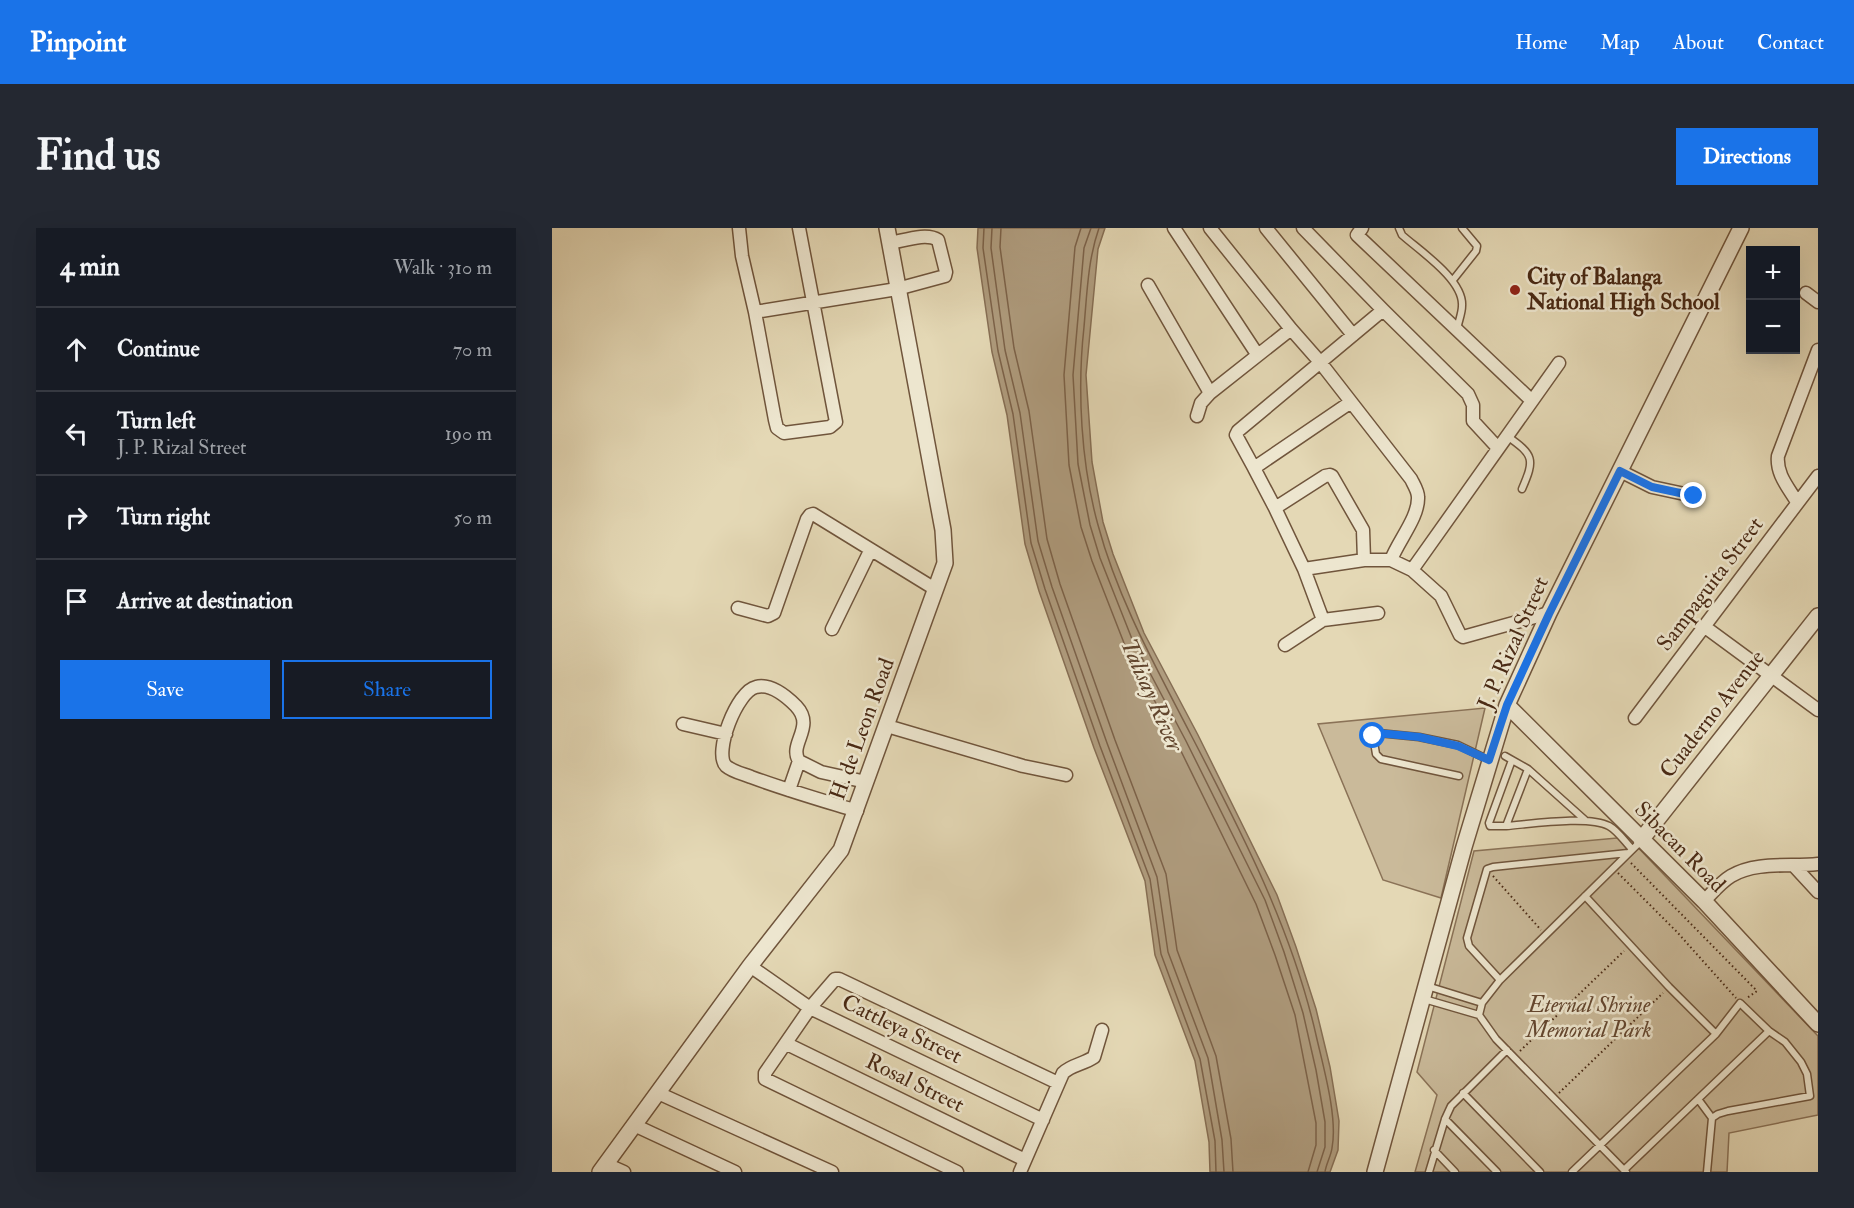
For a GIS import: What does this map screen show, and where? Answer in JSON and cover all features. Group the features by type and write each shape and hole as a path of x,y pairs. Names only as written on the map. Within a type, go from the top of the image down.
{"street":[{"path":"739,228 742,256 777,429 784,433 825,428 836,422 799,228"},
{"path":"1174,228 1257,354"},
{"path":"1210,228 1320,362 1411,479 1419,495 1416,511 1397,544 1391,560"},
{"path":"1266,228 1353,335"},
{"path":"1303,228 1468,394 1473,405 1473,421 1497,447"},
{"path":"1362,228 1357,235 1531,400"},
{"name":"J. P. Rizal Street","path":"1375,1172 1489,760 1507,705 1549,614 1741,228"},
{"path":"754,312 897,289 941,277 946,272 938,240 935,237 888,236"},
{"name":"H. de Leon Road","path":"603,1168 750,966 841,850 945,563 943,530 888,236"},
{"path":"1148,285 1210,393"},
{"path":"1806,293 1818,302"},
{"path":"1323,620 1304,568 1236,435 1383,310"},
{"path":"1197,416 1201,403 1210,393 1291,328"},
{"path":"1797,502 1781,477 1777,466 1778,456 1818,350"},
{"path":"1412,570 1497,447 1559,363"},
{"path":"1254,468 1351,402"},
{"path":"1620,471 1652,487 1694,496"},
{"path":"1275,508 1325,476 1332,476 1363,530 1365,560"},
{"name":"Sampaguita Street","path":"1635,717 1706,627 1818,476"},
{"path":"738,608 768,616 774,613 810,515 813,514 935,589"},
{"path":"832,629 870,551"},
{"path":"1304,568 1365,560 1391,560 1412,570 1441,596 1463,637 1549,614"},
{"path":"1285,645 1323,620 1378,613"},
{"name":"Cuaderno Avenue","path":"1631,850 1818,616"},
{"path":"1706,627 1818,710"},
{"path":"789,790 799,761 796,752 805,724 803,717 791,701 773,689 756,687 747,691 741,698 726,734 723,759 725,765 789,790 857,811"},
{"name":"Sibacan Road","path":"1507,705 1631,850 1704,901 1818,1024"},
{"path":"683,724 726,734"},
{"path":"887,726 1003,760 1066,775"},
{"path":"799,761 821,772 866,782"},
{"path":"1704,901 1729,877 1743,870 1757,867 1818,864"},
{"path":"1794,866 1818,892"},
{"name":"Cattleya Street","path":"750,966 810,1008 1042,1120"},
{"path":"957,1172 765,1079 765,1073 810,1008 834,979 839,979 1059,1083"},
{"path":"1023,1166 1065,1070 1083,1064 1094,1057 1102,1030"},
{"name":"Rosal Street","path":"787,1044 1023,1166"},
{"path":"658,1093 832,1172"},
{"path":"634,1125 735,1172"},
{"path":"603,1168 624,1172"}],"lane":[{"path":"1400,228 1402,235 1453,280 1460,291 1462,305 1457,330"},
{"path":"1453,280 1478,246 1462,228"},
{"path":"1506,435 1523,447 1530,456 1530,469 1522,489"},
{"path":"1459,776 1381,759 1376,754 1373,736 1378,733 1419,737 1458,746 1489,760"},
{"path":"1505,756 1528,769 1586,820"},
{"path":"1512,760 1489,823 1490,826 1586,820 1612,828 1631,850"},
{"path":"1506,826 1528,769"},
{"path":"1479,1015 1482,1003 1500,980 1631,850"},
{"path":"1500,980 1469,946 1467,938 1487,869 1631,850"},
{"path":"1585,896 1716,1034"},
{"path":"1425,993 1482,1003"},
{"path":"1425,993 1479,1015 1496,1039 1625,1171 1769,1031"},
{"path":"1572,1172 1716,1034 1740,1003 1769,1031 1785,1042 1801,1062 1807,1074 1810,1096"},
{"path":"1429,1172 1444,1119 1451,1106 1507,1050"},
{"path":"1463,1093 1540,1172"},
{"path":"1712,1118 1728,1111 1818,1094"},
{"path":"1698,1099 1712,1118 1707,1172"},
{"path":"1444,1119 1497,1172"},
{"path":"1434,1150 1455,1172"}],"path":[{"path":"1613,867 1677,932 1740,1003 1757,991 1631,850"},
{"path":"1487,869 1544,935"},
{"path":"1514,1057 1630,945"},
{"path":"1553,1098 1669,987"}],"green space":[{"path":"1485,708 1441,898 1383,880 1318,724"},
{"name":"Eternal Shrine Memorial Park","path":"1628,837 1818,1036 1818,1115 1729,1133 1727,1172 1415,1172 1437,1095 1417,1072 1474,851"}],"water":[{"name":"Talisay River","path":"978,228 1105,228 1098,249 1086,375 1092,462 1103,522 1144,633 1198,735 1277,895 1296,947 1316,1009 1330,1067 1339,1121 1338,1150 1330,1172 1210,1172 1209,1142 1195,1061 1155,955 1145,881 1094,748 1025,544 1007,415 992,352 977,248"}],"place":[{"name":"City of Balanga National High School","path":"1515,290"}],"route":[{"path":"1373,736 1378,733 1419,737 1458,746 1489,760 1507,705 1620,471 1652,487 1694,496"}]}
